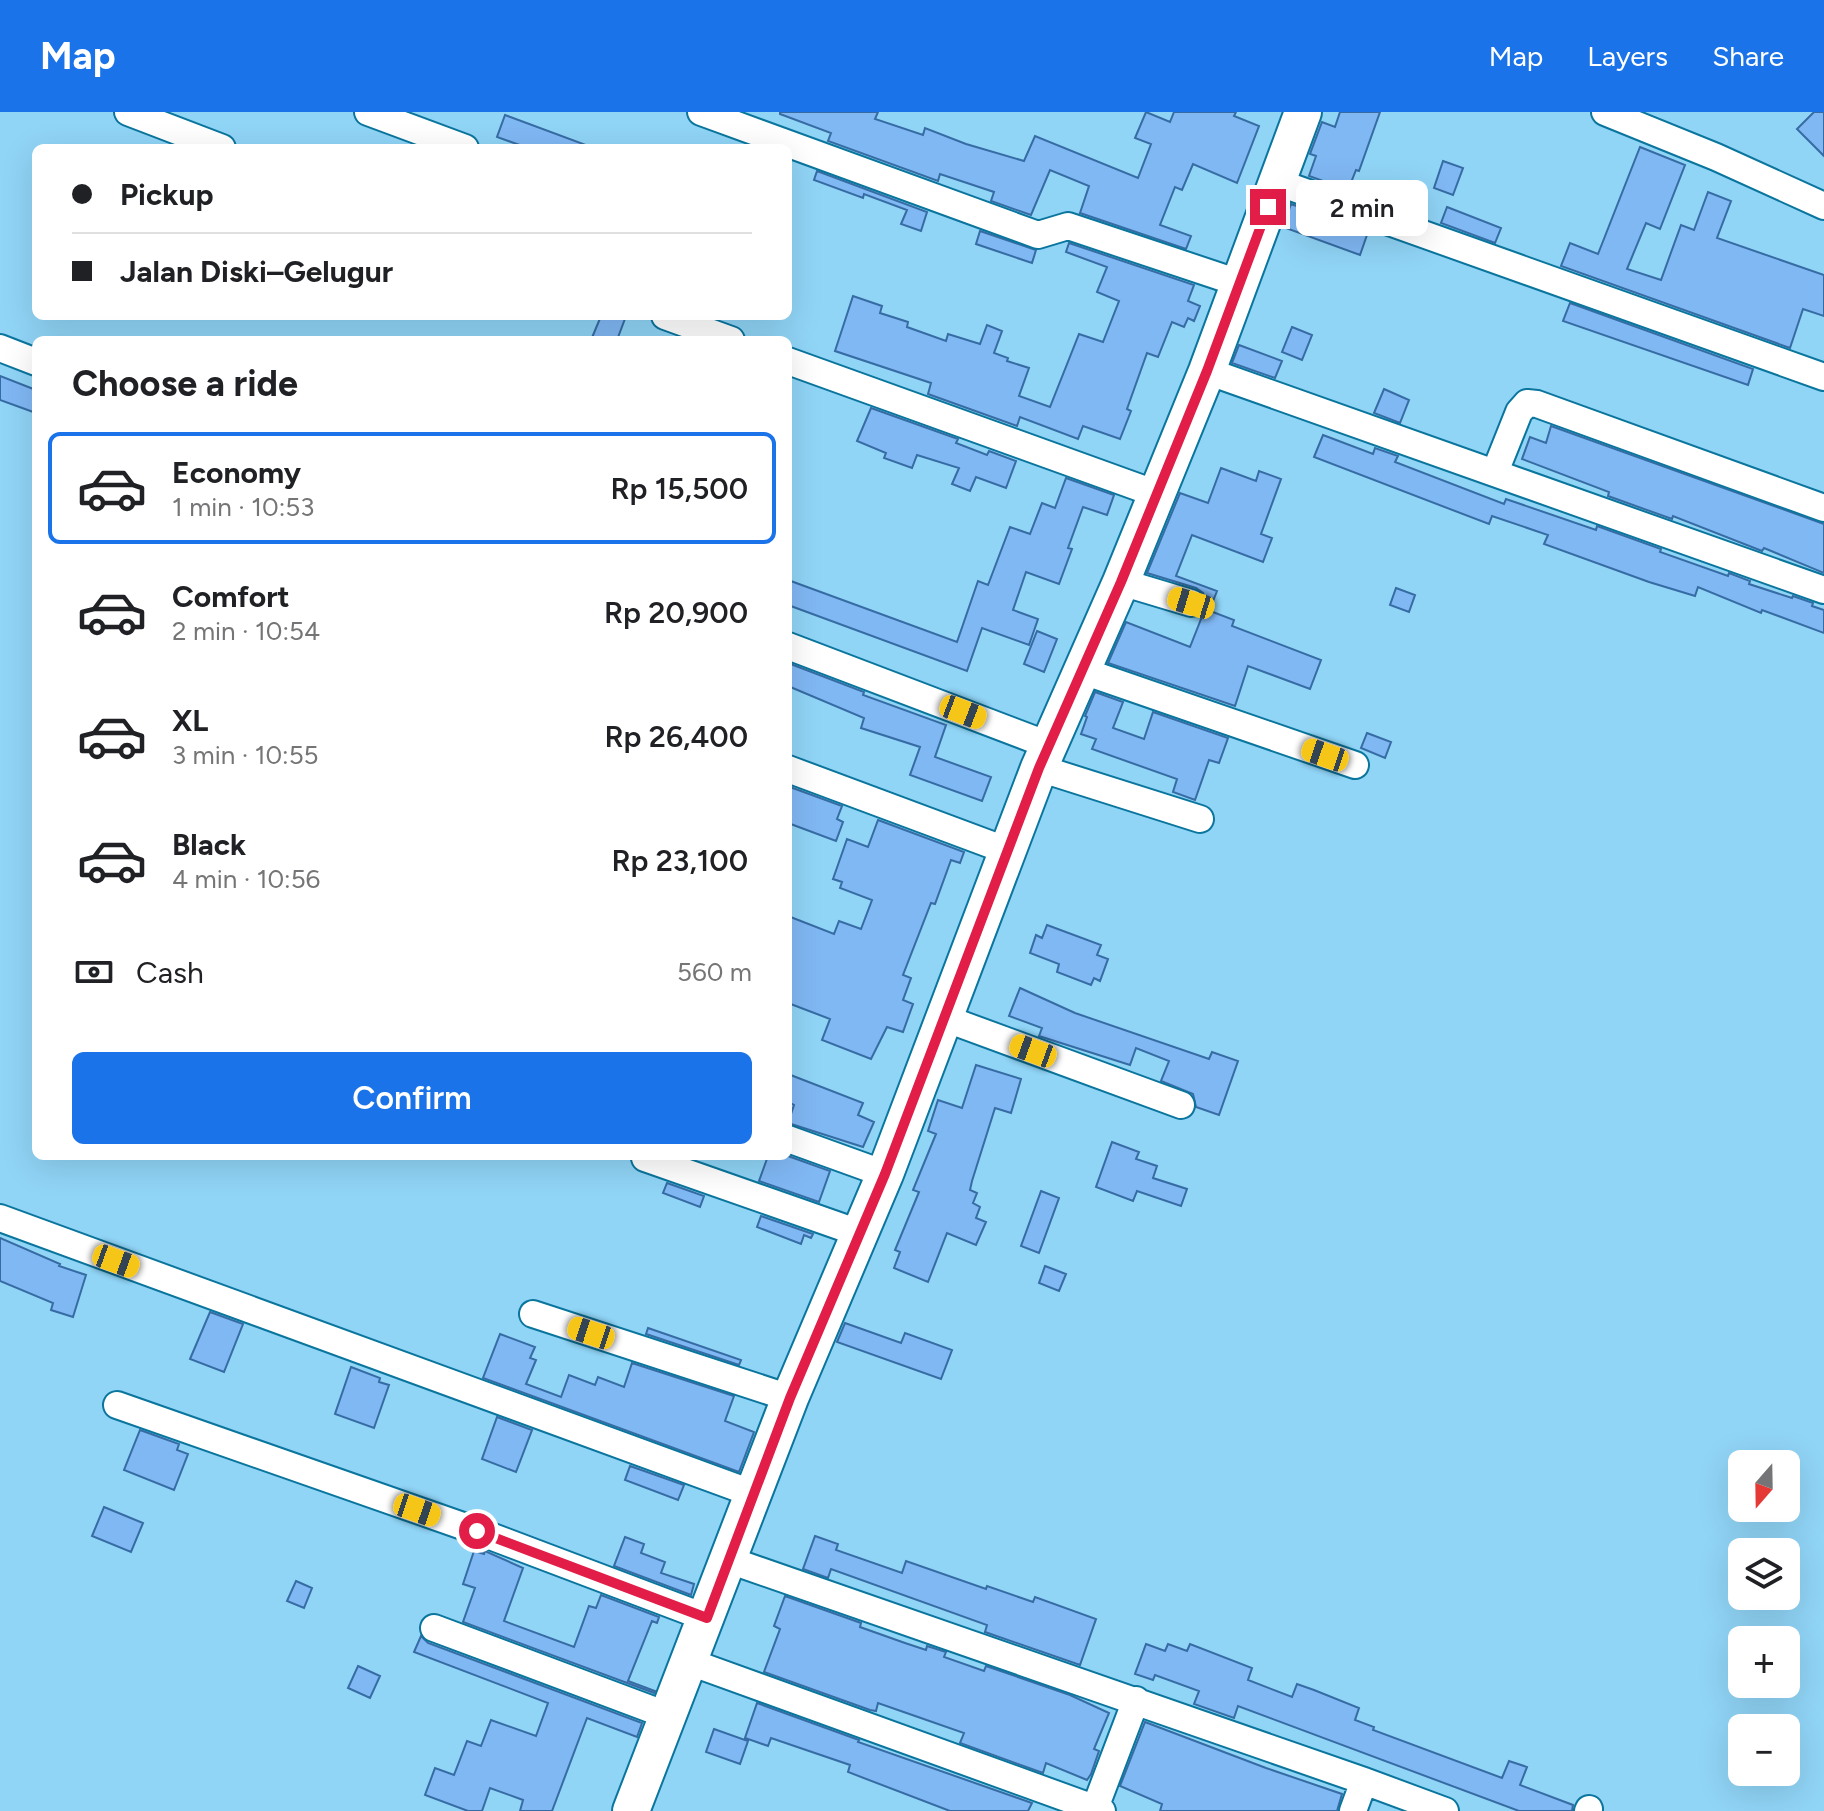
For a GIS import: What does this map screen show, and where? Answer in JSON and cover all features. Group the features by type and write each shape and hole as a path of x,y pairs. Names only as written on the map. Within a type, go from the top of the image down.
{"main road":[{"path":"631,1811 790,1398 885,1174 1045,757 1207,371 1303,112"}],"street":[{"path":"128,112 212,144"},
{"path":"368,112 454,144"},
{"path":"701,112 789,144"},
{"path":"1605,112 1716,157 1824,206"},
{"path":"792,145 1038,235 1068,226 1239,283"},
{"path":"1277,182 1824,377"},
{"path":"676,320 720,336"},
{"path":"0,348 32,360"},
{"path":"792,362 1157,494"},
{"path":"1207,371 1824,590"},
{"path":"1495,472 1519,412 1527,403 1537,404 1824,508"},
{"path":"1121,582 1191,603"},
{"path":"792,648 1045,757 1200,819"},
{"path":"1083,671 1355,765"},
{"path":"792,770 1008,851"},
{"path":"944,1018 1181,1105"},
{"path":"792,1140 885,1174"},
{"path":"651,1160 859,1233"},
{"path":"0,1218 754,1494"},
{"path":"533,1314 790,1398"},
{"path":"117,1405 477,1531 707,1618"},
{"path":"729,1560 1136,1700 1445,1811"},
{"path":"434,1628 669,1716"},
{"path":"690,1662 1098,1810 1136,1700"},
{"path":"1353,1811 1364,1781"}],"building":[{"path":"780,112 878,112 875,119 923,135 925,128 1024,161 1035,136 1138,178 1151,144 1135,138 1146,112 1170,122 1174,112 1236,112 1234,116 1259,126 1237,183 1193,164 1182,190 1175,187 1160,225 1191,236 1186,249 1080,213 1089,186 1050,170 1031,215 991,201 994,192 940,174 938,181 828,141 831,133"},
{"path":"1340,112 1380,112 1359,171 1356,170 1348,190 1309,176 1316,156 1310,154 1322,122 1335,127"},
{"path":"1814,112 1824,112 1824,156 1797,129"},
{"path":"505,115 583,144 517,144 497,137"},
{"path":"1640,147 1685,165 1660,229 1646,223 1627,269 1661,280 1681,225 1694,230 1708,192 1731,201 1717,238 1824,275 1824,316 1803,309 1790,348 1561,266 1570,243 1598,254"},
{"path":"1443,161 1463,168 1453,195 1434,188"},
{"path":"817,171 927,212 921,231 901,224 907,210 814,180"},
{"path":"1291,204 1368,232 1360,255 1283,227"},
{"path":"1447,207 1501,228 1495,243 1441,223"},
{"path":"980,231 1036,250 1032,263 976,244"},
{"path":"1069,243 1194,285 1188,301 1200,306 1194,321 1188,318 1184,327 1172,322 1158,357 1147,353 1120,439 1083,426 1078,439 1020,417 1017,426 928,394 931,383 835,351 853,296 882,306 880,313 908,322 907,327 946,341 948,334 980,344 987,325 1002,331 994,353 1029,368 1019,396 1050,407 1079,334 1103,342 1119,301 1097,292 1107,267 1066,252"},
{"path":"1570,303 1753,369 1748,385 1563,321"},
{"path":"599,320 624,320 618,336 593,336"},
{"path":"1292,327 1312,335 1302,360 1282,352"},
{"path":"1239,345 1282,361 1275,378 1232,363"},
{"path":"0,376 32,388 32,412 0,400"},
{"path":"1384,389 1409,400 1400,423 1374,413"},
{"path":"871,408 958,439 956,443 987,455 989,451 1016,461 1006,488 976,477 970,491 952,484 959,468 917,455 912,468 884,458 886,453 857,441"},
{"path":"1551,426 1824,524 1824,573 1764,548 1762,551 1673,516 1672,519 1608,496 1609,492 1522,459 1530,437 1546,443"},
{"path":"1323,435 1373,454 1375,448 1398,456 1395,462 1504,504 1506,499 1596,530 1597,526 1661,549 1660,552 1750,581 1749,584 1813,603 1812,606 1824,610 1824,633 1762,610 1761,613 1698,587 1695,596 1649,582 1544,544 1548,535 1492,516 1489,524 1314,457"},
{"path":"1221,468 1256,481 1259,471 1281,479 1261,534 1272,538 1263,562 1192,535 1176,576 1217,591 1211,606 1196,588 1147,573 1180,493 1208,503"},
{"path":"1066,478 1114,495 1107,515 1083,507 1059,584 1026,572 1013,610 1038,619 1029,645 982,628 967,671 792,606 792,581 957,642 978,581 988,585 1010,527 1030,534 1042,503 1055,508"},
{"path":"1396,588 1415,595 1409,612 1390,605"},
{"path":"1205,609 1234,620 1232,626 1321,660 1310,689 1248,666 1235,706 1108,663 1126,622 1190,647"},
{"path":"1037,631 1057,639 1044,672 1024,664"},
{"path":"792,665 864,692 863,695 946,725 935,757 991,777 982,801 910,775 920,747 861,728 864,718 792,688"},
{"path":"1095,692 1123,702 1113,728 1144,739 1153,712 1228,738 1219,763 1209,760 1195,800 1173,792 1177,779 1092,749 1096,739 1081,734"},
{"path":"1367,733 1391,742 1385,758 1361,748"},
{"path":"792,788 842,806 837,819 843,822 836,841 792,824"},
{"path":"878,820 964,852 960,863 951,860 903,975 911,978 903,1000 913,1004 903,1032 887,1027 871,1059 822,1040 830,1019 792,1005 792,918 834,934 839,921 861,929 872,900 840,888 842,882 833,879 847,839 868,847"},
{"path":"1047,925 1101,945 1097,955 1108,959 1100,981 1094,978 1091,985 1057,972 1059,964 1030,953 1036,935 1042,938"},
{"path":"1020,988 1075,1013 1209,1059 1212,1052 1238,1061 1219,1115 1196,1107 1193,1094 1161,1081 1169,1061 1136,1048 1130,1065 1039,1036 1042,1028 1009,1016"},
{"path":"976,1065 1021,1079 1011,1113 995,1108 972,1181 970,1190 977,1193 973,1203 980,1207 976,1218 986,1222 976,1245 947,1233 928,1282 894,1268 900,1252 895,1250 919,1192 913,1190 936,1134 928,1131 938,1100 962,1108"},
{"path":"792,1076 863,1103 858,1115 874,1122 863,1147 792,1124"},
{"path":"1112,1142 1139,1152 1136,1159 1157,1166 1153,1178 1187,1189 1181,1206 1137,1191 1133,1201 1096,1187"},
{"path":"792,1157 830,1171 819,1202 759,1181 767,1160 792,1160"},
{"path":"667,1183 704,1196 700,1207 663,1193"},
{"path":"1041,1191 1059,1198 1039,1253 1021,1246"},
{"path":"761,1216 813,1234 811,1238 804,1235 801,1244 757,1227"},
{"path":"0,1238 59,1266 86,1275 73,1317 51,1310 53,1303 0,1281"},
{"path":"1045,1266 1066,1274 1059,1291 1039,1283"},
{"path":"210,1312 243,1324 224,1372 190,1359"},
{"path":"845,1323 901,1343 905,1333 952,1350 941,1379 837,1342"},
{"path":"648,1328 741,1360 739,1365 646,1334"},
{"path":"500,1334 535,1347 530,1358 536,1360 526,1384 561,1397 569,1375 595,1385 598,1377 624,1387 632,1363 734,1396 725,1421 754,1432 739,1472 483,1378"},
{"path":"351,1367 380,1378 379,1382 389,1385 374,1428 335,1414"},
{"path":"497,1417 532,1430 516,1472 482,1459"},
{"path":"140,1430 179,1444 177,1450 188,1454 174,1490 124,1470"},
{"path":"630,1466 684,1485 678,1500 625,1480"},
{"path":"104,1507 143,1523 131,1552 92,1536"},
{"path":"815,1536 838,1544 836,1550 902,1573 906,1561 986,1589 987,1586 1033,1602 1035,1597 1096,1619 1080,1665 985,1632 987,1625 831,1569 828,1578 803,1569"},
{"path":"625,1537 644,1544 641,1553 665,1562 661,1573 694,1584 691,1595 614,1566"},
{"path":"474,1551 484,1554 485,1551 523,1568 504,1621 574,1647 589,1606 596,1608 601,1595 659,1617 657,1623 652,1621 628,1681 654,1693 463,1622 475,1588 463,1584"},
{"path":"296,1581 312,1588 304,1608 287,1601"},
{"path":"785,1596 861,1623 860,1627 905,1643 946,1652 944,1657 984,1671 986,1666 1070,1695 1109,1713 1094,1749 1099,1751 1091,1774 1087,1780 1046,1763 1043,1773 960,1743 964,1733 878,1703 876,1711 870,1710 764,1672 780,1629 774,1626"},
{"path":"421,1636 428,1643 642,1723 637,1737 587,1718 552,1811 520,1811 523,1800 490,1788 482,1811 468,1811 425,1795 435,1768 454,1775 467,1741 481,1746 491,1720 536,1736 548,1703 414,1652"},
{"path":"1146,1644 1165,1651 1168,1644 1187,1651 1190,1644 1252,1668 1248,1680 1292,1697 1297,1684 1314,1690 1359,1708 1355,1720 1374,1727 1373,1730 1502,1778 1509,1761 1527,1767 1520,1785 1573,1805 1572,1811 1519,1811 1238,1706 1234,1718 1194,1704 1199,1691 1155,1675 1153,1680 1135,1674"},
{"path":"358,1666 380,1676 370,1698 348,1688"},
{"path":"757,1703 1032,1803 1028,1811 950,1811 848,1772 850,1765 771,1738 768,1746 745,1738"},
{"path":"1145,1722 1342,1794 1337,1811 1160,1811 1162,1804 1120,1786"},
{"path":"714,1729 748,1741 740,1764 706,1752"}],"route":[{"path":"477,1531 707,1618 790,1398 885,1174 1039,768 1121,582 1207,371 1268,207"}]}
